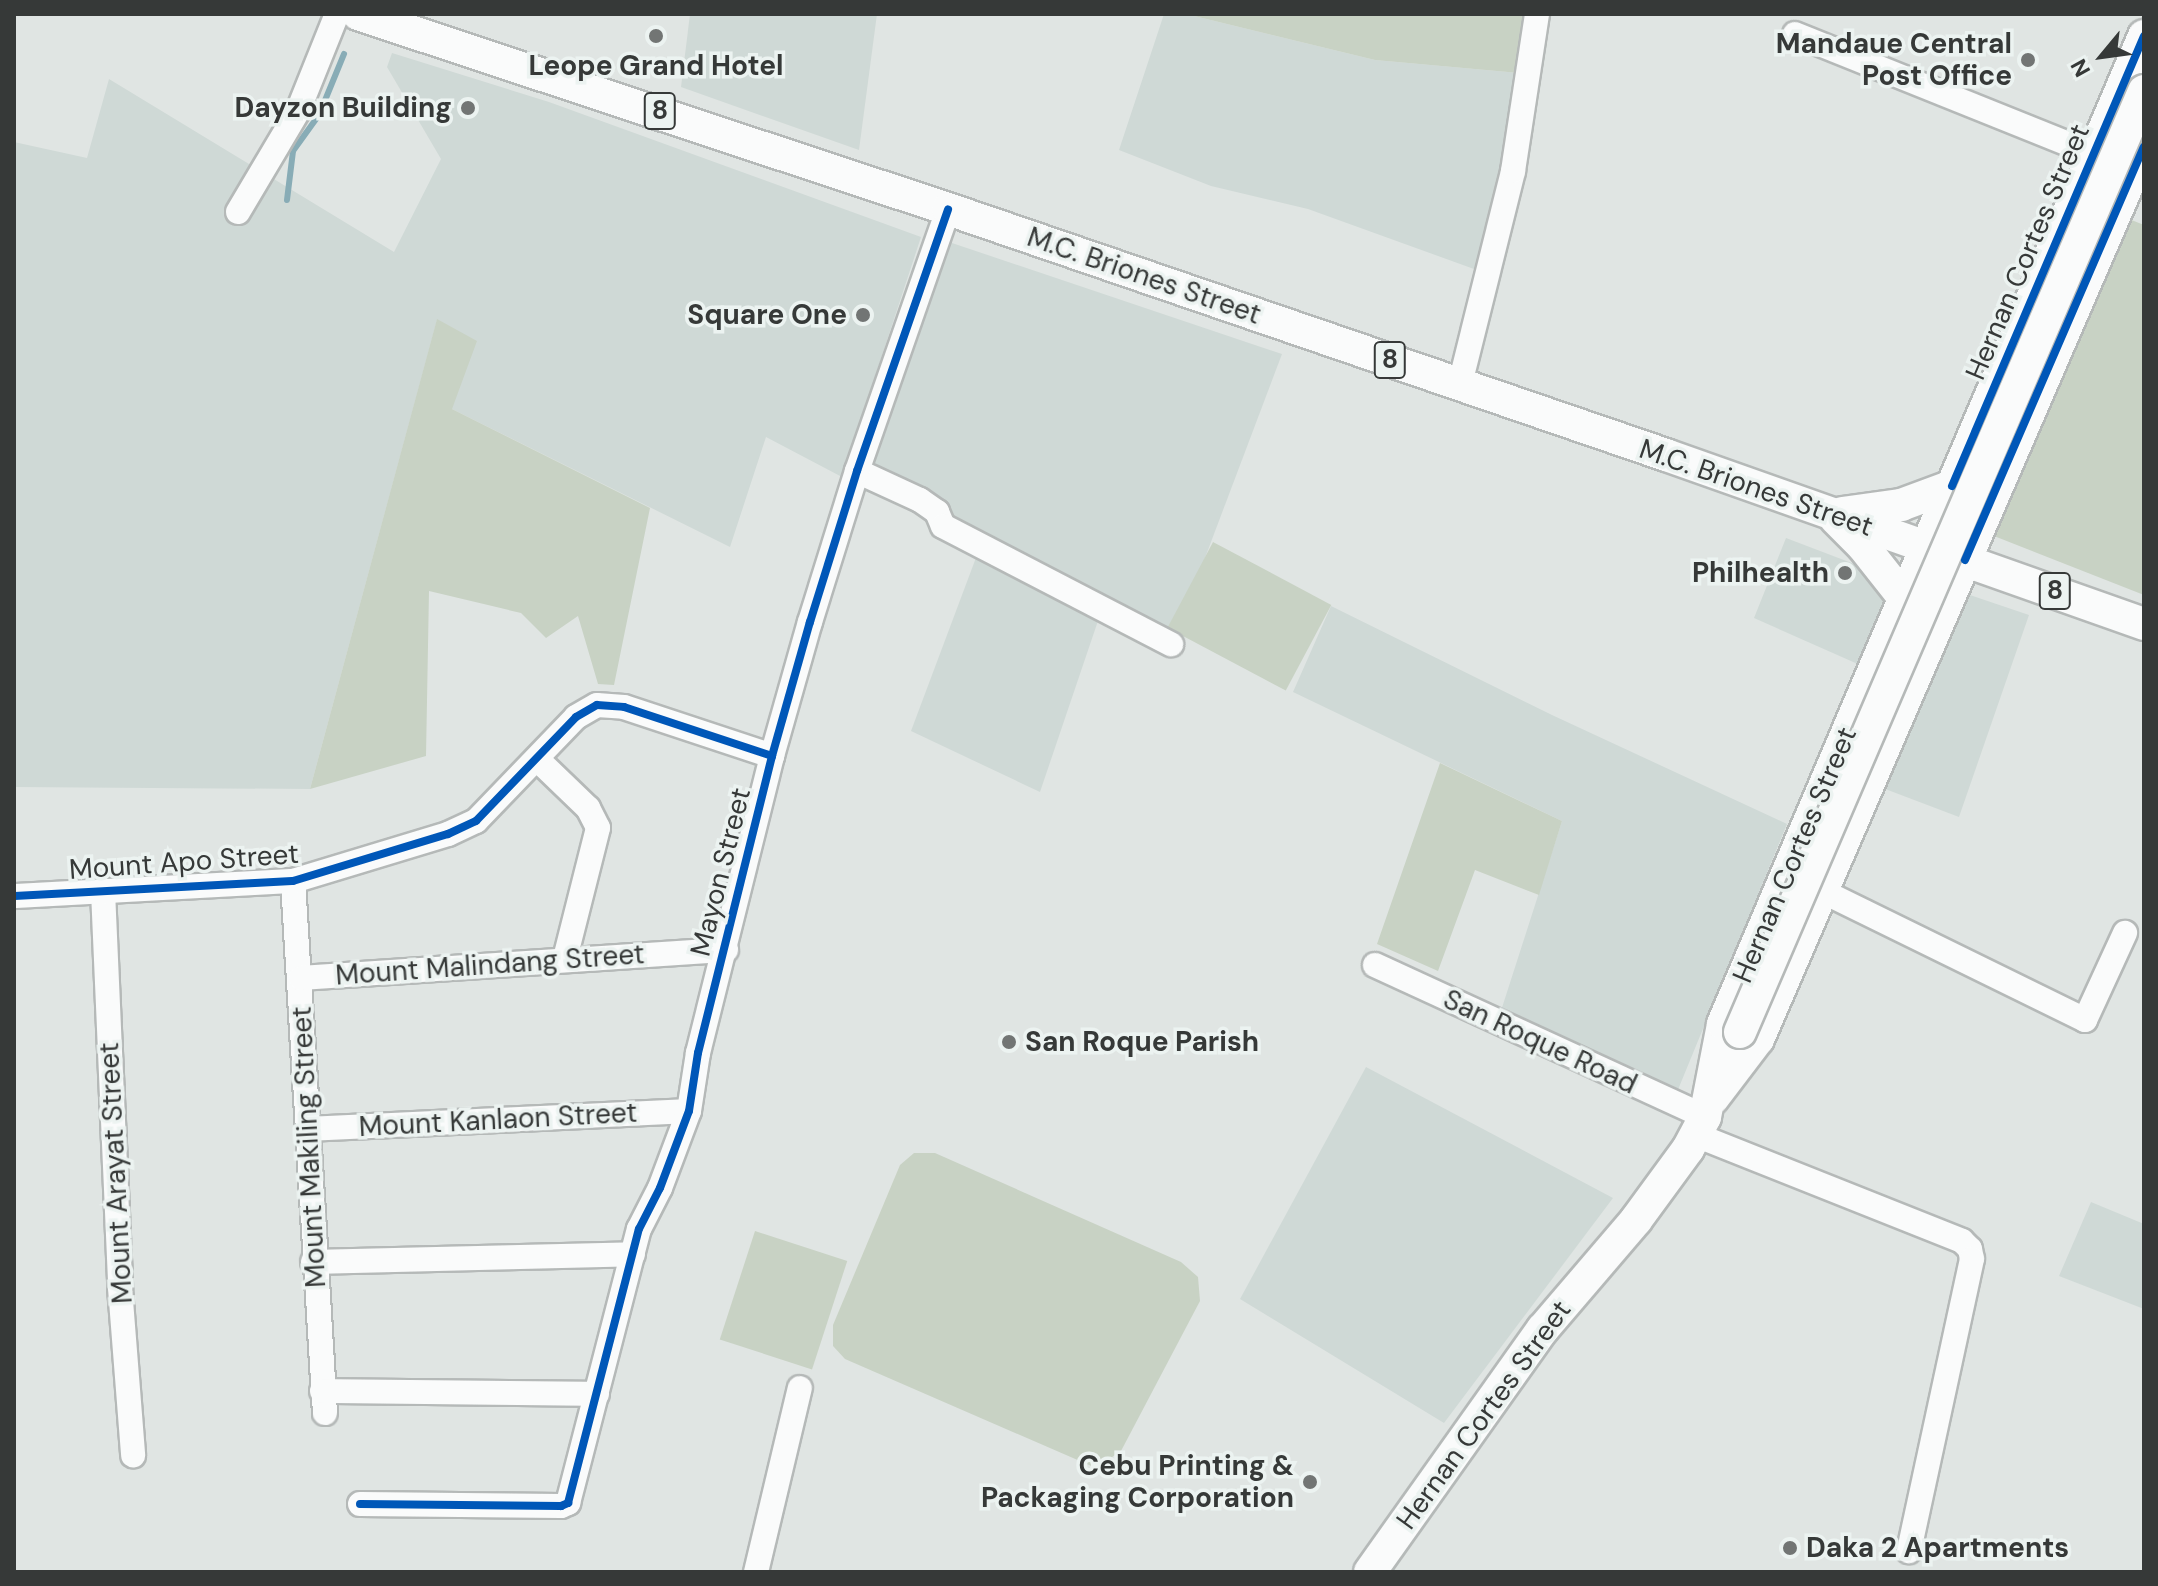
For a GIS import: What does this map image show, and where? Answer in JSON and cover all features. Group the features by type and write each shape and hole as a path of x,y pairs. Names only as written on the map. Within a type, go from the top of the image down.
{"main road":[{"name":"M.C. Briones Street","path":"358,14 948,209 1926,547"},
{"name":"Hernan Cortes Street","path":"1703,1119 1723,1024 2144,36"},
{"name":"Hernan Cortes Street","path":"1703,1119 2144,91"},
{"name":"Hernan Cortes Street","path":"1370,1572 1543,1329 1636,1220 1758,1039 2144,147"},
{"path":"1831,514 1901,505 1952,486"},
{"path":"1831,514 1863,546 1904,598"},
{"name":"8","path":"1926,547 2144,624"}],"street":[{"path":"238,212 298,111 337,14"},
{"path":"1460,384 1513,171 1537,14"},
{"path":"1795,34 2094,154"},
{"name":"Mayon Street","path":"360,1504 561,1506 568,1503 639,1229 660,1188 689,1111 698,1053 772,756 857,471 948,209"},
{"path":"857,471 920,500 937,512 943,526 1171,644"},
{"name":"Mount Apo Street","path":"14,896 293,881 448,834 476,821 576,717 597,705 624,707 772,756"},
{"path":"537,759 588,808 598,828 565,958"},
{"name":"Mount Makiling Street","path":"293,881 301,978 313,1262 324,1402 597,1394"},
{"name":"Mount Arayat Street","path":"103,891 120,1288 133,1455"},
{"path":"1822,891 2085,1020 2125,933"},
{"name":"Mount Malindang Street","path":"301,978 565,958 726,950"},
{"name":"San Roque Road","path":"1375,965 1962,1241 1970,1249 1972,1259 1909,1551"},
{"name":"Mount Kanlaon Street","path":"308,1129 689,1111"},
{"path":"313,1262 633,1254"},
{"path":"756,1572 800,1388"}],"shaded area":[{"path":"690,14 877,14 859,150 681,87"},
{"path":"1164,14 1186,14 1375,60 1519,73 1504,166 1474,269 1308,209 1211,186 1119,150"},
{"path":"392,53 549,102 921,237 842,477 766,437 730,547 452,409 437,320 310,789 14,787 14,142 87,158 109,79 394,252 441,159 387,67"},
{"path":"949,242 1282,354 1177,632 866,483"},
{"path":"1786,538 1870,570 1887,597 1860,665 1754,618"},
{"path":"977,555 1101,612 1040,792 911,731"},
{"path":"1961,592 2029,615 1959,817 1880,787"},
{"path":"1331,606 1552,715 1787,824 1675,1097 1499,1017 1562,821 1293,692"},
{"path":"1366,1067 1613,1198 1444,1423 1240,1299"},
{"path":"2091,1202 2144,1224 2144,1309 2059,1276"}],"green space":[{"path":"1186,14 1529,14 1519,73 1375,60"},
{"path":"2124,217 2144,225 2144,595 1994,536"},
{"path":"437,319 477,341 452,409 650,508 614,685 598,684 578,616 546,638 521,613 429,591 426,756 310,789"},
{"path":"1213,542 1331,605 1286,691 1167,628"},
{"path":"1440,763 1562,821 1539,895 1475,870 1438,971 1377,944"},
{"path":"914,1153 935,1153 1181,1262 1198,1277 1200,1301 1121,1451 1096,1468 845,1359 833,1346 833,1325 900,1165"},
{"path":"755,1231 847,1261 812,1369 720,1339"}],"waterway":[{"path":"287,200 293,151 319,115 344,54"}],"cycle path":[{"path":"1952,486 2144,36"},
{"path":"1965,560 2144,147"},
{"path":"360,1504 561,1506 568,1503 639,1229 660,1188 689,1111 698,1053 772,756 810,622 857,471 948,209"},
{"path":"14,896 293,881 448,834 476,821 576,717 597,705 624,707 772,756"}],"place":[{"name":"Leope Grand Hotel","path":"656,36"},
{"name":"Mandaue Central Post Office","path":"2028,60"},
{"name":"Dayzon Building","path":"468,108"},
{"name":"Square One","path":"863,315"},
{"name":"Philhealth","path":"1845,573"},
{"name":"San Roque Parish","path":"1009,1042"},
{"name":"Cebu Printing & Packaging Corporation","path":"1310,1482"},
{"name":"Daka 2 Apartments","path":"1790,1548"}]}
